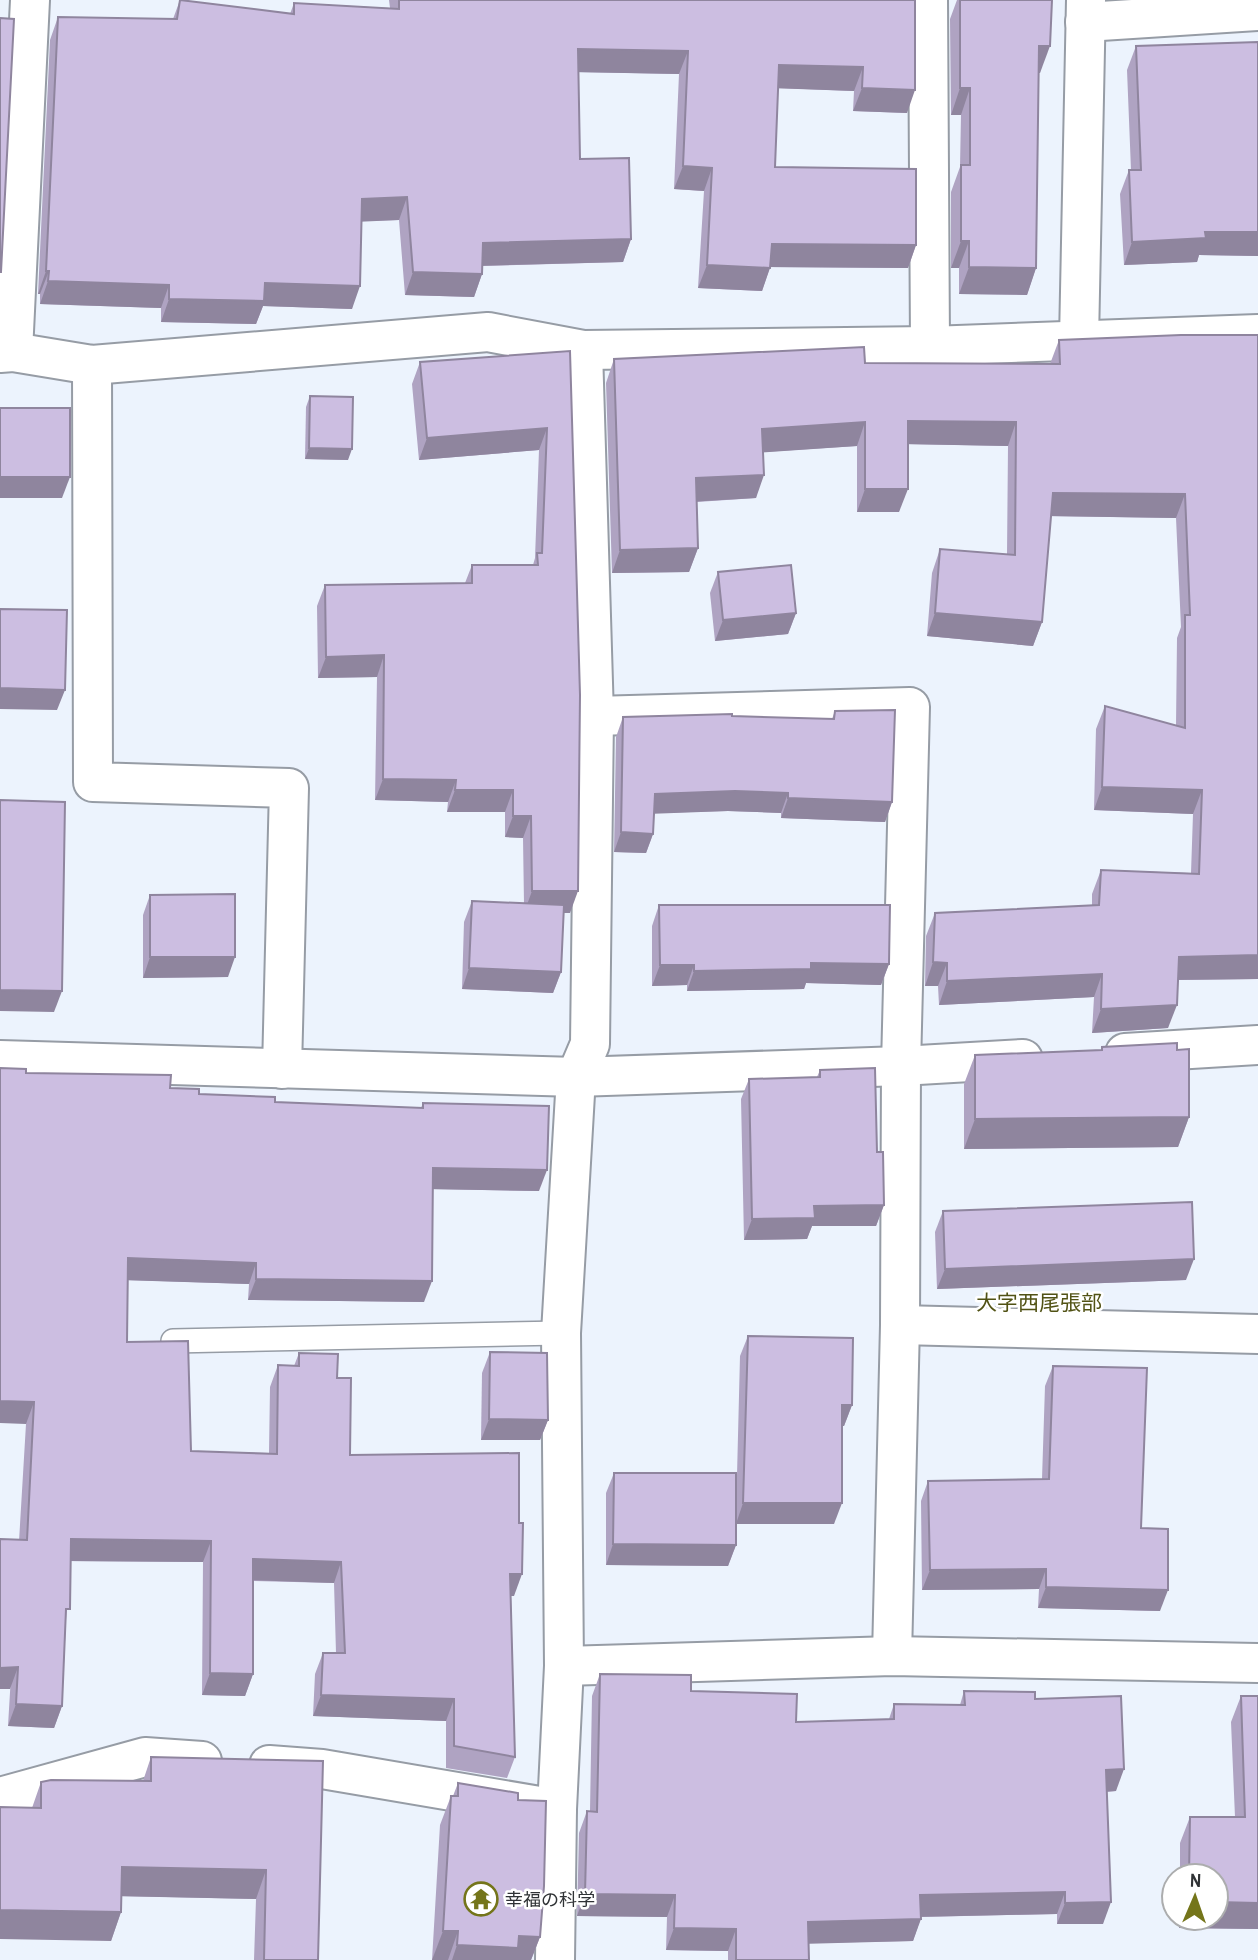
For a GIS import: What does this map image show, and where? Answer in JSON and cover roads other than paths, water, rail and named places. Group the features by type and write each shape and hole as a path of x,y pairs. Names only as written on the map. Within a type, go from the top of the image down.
{"street":[{"path":"30,0 6,352 92,365 488,332 583,350 930,346 1258,334"},
{"path":"928,0 930,346"},
{"path":"1079,340 1086,11 1258,10"},
{"path":"555,1960 557,1809 564,1666 561,1334 576,1077 590,1044 594,716 583,350"},
{"path":"92,365 93,782 289,788 282,1069"},
{"path":"594,716 909,707 892,1656"},
{"path":"1093,1055 1258,1045"},
{"path":"0,1060 576,1077 901,1066 1052,1057"},
{"path":"900,1325 1258,1334"},
{"path":"564,1666 892,1656 1258,1663"},
{"path":"0,1797 145,1757 322,1769 557,1809"}],"lane":[{"path":"173,1341 561,1334"}],"place":[{"name":"幸福の科学","path":"481,1899"}],"district":[{"name":"大字西尾張部","path":"1039,1302"}]}
